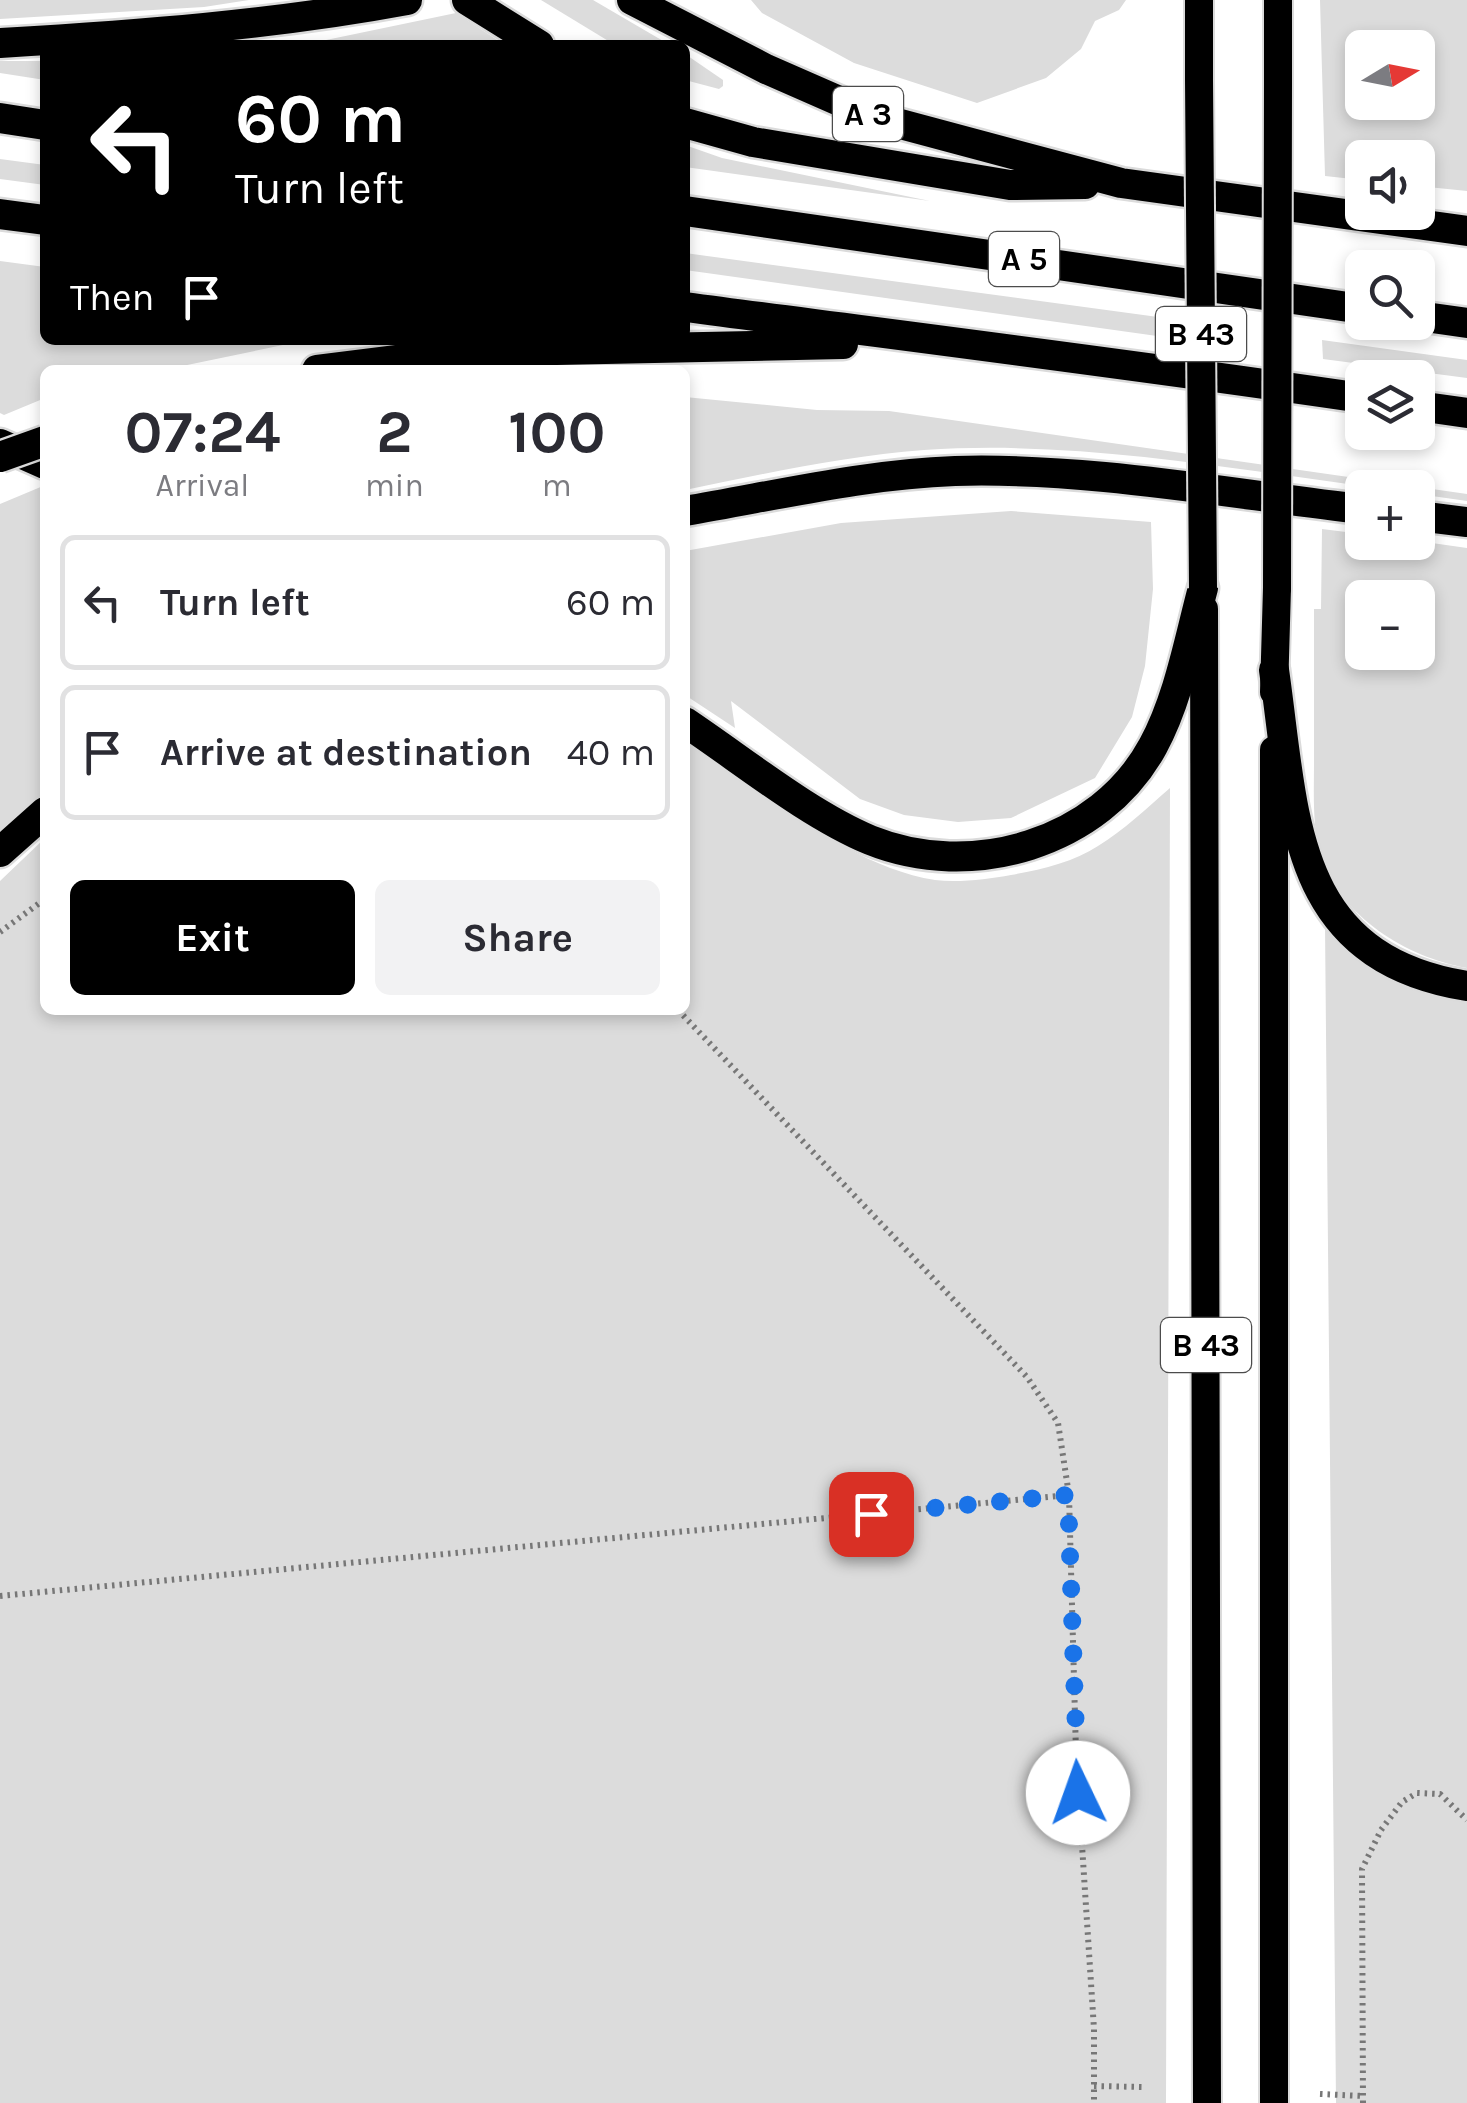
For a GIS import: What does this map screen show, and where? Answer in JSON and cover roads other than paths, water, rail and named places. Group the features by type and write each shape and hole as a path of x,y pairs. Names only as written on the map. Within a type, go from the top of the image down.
{"highway":[{"path":"46,40 278,19 407,0"},
{"path":"467,0 530,40"},
{"name":"A 3","path":"632,0 748,61 878,118 1121,183"},
{"name":"B 43","path":"1199,0 1207,2103"},
{"name":"B 43","path":"1274,2103 1278,0"},
{"path":"0,43 40,40"},
{"path":"0,118 40,123"},
{"path":"690,123 753,142 1010,186 1121,183 1467,231"},
{"name":"A 5","path":"690,212 1345,307"},
{"path":"0,214 40,219"},
{"path":"690,308 1345,396"},
{"path":"1435,318 1467,323"},
{"path":"357,365 461,352 936,342"},
{"path":"1435,408 1467,413"},
{"path":"0,457 40,443"},
{"path":"0,444 40,462"},
{"path":"690,510 912,473 996,470 1052,472 1345,508"},
{"path":"1435,518 1467,522"},
{"path":"690,725 828,818 867,839 901,851 934,856 977,858 1014,850 1087,820 1114,799 1135,773 1154,745 1180,676 1204,588"},
{"name":"B 43","path":"1274,670 1296,825 1315,885 1332,914 1366,948 1405,970 1467,986"},
{"path":"0,852 40,816"}]}
